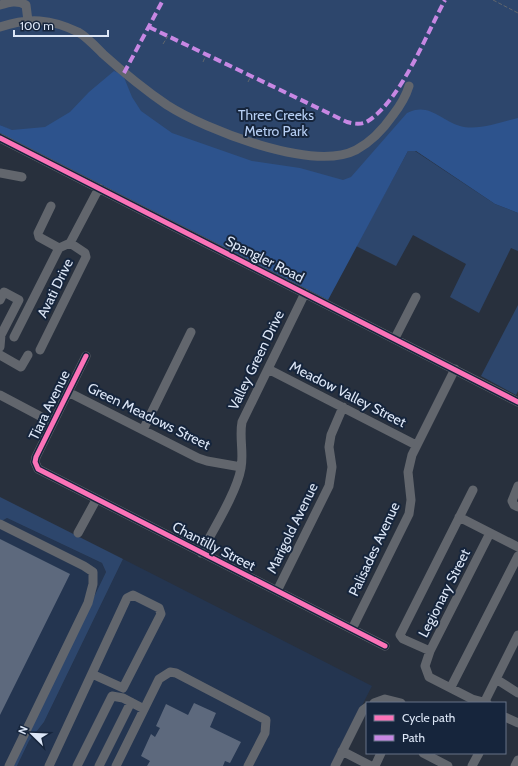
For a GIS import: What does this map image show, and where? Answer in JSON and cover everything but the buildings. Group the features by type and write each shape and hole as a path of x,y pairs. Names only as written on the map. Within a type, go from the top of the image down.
{"street":[{"path":"0,5 16,0 21,1 26,5 28,21"},
{"path":"0,27 18,20 54,22 80,33 124,73 168,105 210,128 249,141 304,155 333,155 356,150 374,138 389,121 402,101 409,86"},
{"name":"Spangler Road","path":"0,138 518,402"},
{"path":"0,173 22,177"},
{"name":"Avati Drive","path":"14,337 59,248 70,243 99,188"},
{"path":"51,206 38,234 39,237 59,248"},
{"name":"Avati Drive","path":"40,350 86,257 85,253 70,243"},
{"path":"0,300 4,292 19,300 0,334 0,347"},
{"name":"Valley Green Drive","path":"202,553 236,484 241,467 240,436 242,422 305,293"},
{"path":"395,338 416,297"},
{"path":"143,430 191,332"},
{"path":"0,355 21,367 28,355"},
{"name":"Tiara Avenue","path":"35,465 36,457 86,356"},
{"name":"Meadow Valley Street","path":"268,369 416,445"},
{"name":"Palisades Avenue","path":"352,629 408,514 411,500 409,464 416,445 455,369"},
{"name":"Green Meadows Street","path":"68,392 207,461 241,467"},
{"path":"0,395 53,423"},
{"name":"Marigold Avenue","path":"277,591 329,486 332,467 329,447 331,435 343,407"},
{"name":"Chantilly Street","path":"35,465 42,472 96,500 385,646"},
{"path":"518,486 512,501 514,505 518,507"},
{"path":"430,651 403,639 400,635 460,517 472,490"},
{"path":"78,533 96,500"},
{"path":"460,517 518,547"},
{"path":"0,524 84,566 93,572 94,584 88,603 9,766"},
{"name":"Legionary Street","path":"451,687 429,677 424,666 430,651 490,533"},
{"path":"518,556 451,687 472,699 486,702 518,635"},
{"path":"49,766 127,598 133,595 159,608 161,614 123,688 92,674"},
{"path":"116,766 159,679 170,672 176,673 266,720 265,733 248,766"},
{"path":"496,679 518,693"},
{"path":"77,766 112,696 123,698 144,709"},
{"path":"377,702 385,699 397,702"},
{"path":"99,766 131,702"},
{"path":"335,766 363,710 366,708"},
{"path":"506,717 517,721"},
{"path":"342,751 371,766"},
{"path":"375,766 381,754"},
{"path":"424,754 448,766"},
{"path":"472,766 478,754"},
{"path":"515,766 518,761"}],"path":[{"path":"493,0 518,13"},
{"path":"164,44 168,36"},
{"path":"203,62 206,55"},
{"path":"248,82 251,76"}],"shaded area":[{"path":"114,71 123,75 132,97 141,111 172,133 252,161 300,168 343,180 351,177 407,113 415,110 428,111 460,126 467,127 482,127 518,118 518,213 495,204 416,151 408,151 328,300 0,133 0,125 12,130 45,127 70,112 89,92"},
{"path":"7,518 102,563 106,572 12,766 0,766 0,522"},
{"path":"123,559 372,686 331,766 17,766 29,741 44,722"}],"green space":[{"name":"Three Creeks Metro Park","path":"0,0 518,0 518,193 409,141 324,283 0,125"},
{"path":"408,151 415,151 495,204 518,213 518,251 511,248 479,313 450,297 466,264 413,235 396,266 356,246"},
{"path":"518,305 518,391 516,395 481,376"},
{"path":"0,497 123,559 44,722 29,741 17,766 12,766 106,572 102,563 7,518 0,522"}],"marked path":[{"path":"124,73 163,0"},
{"path":"149,27 347,122 361,124 368,121 380,111 402,83 445,0"}],"cycle path":[{"path":"0,138 518,402"},
{"path":"86,356 36,457 35,462 38,469 385,646"}]}
